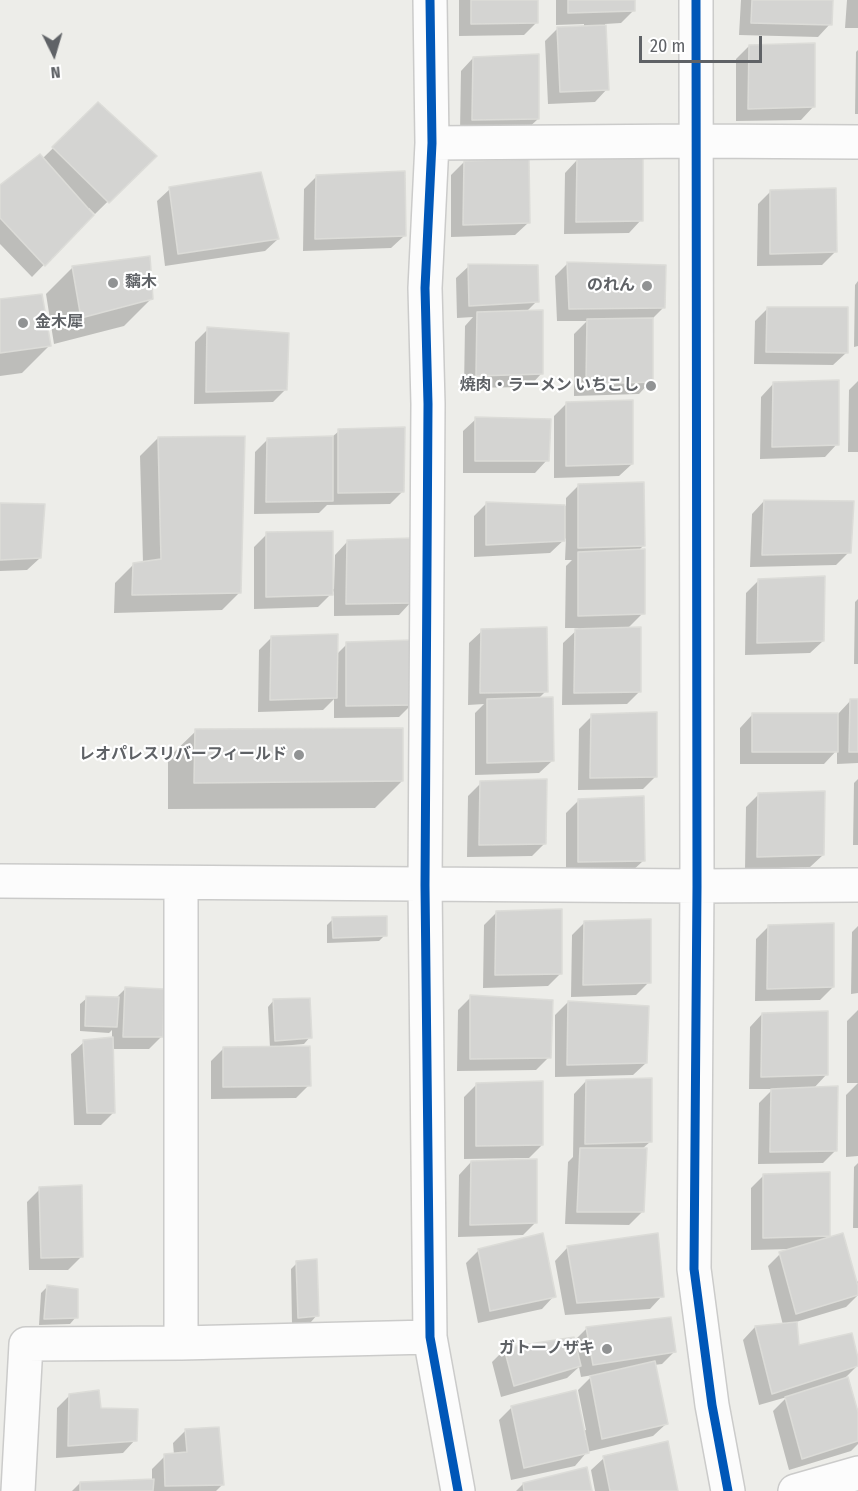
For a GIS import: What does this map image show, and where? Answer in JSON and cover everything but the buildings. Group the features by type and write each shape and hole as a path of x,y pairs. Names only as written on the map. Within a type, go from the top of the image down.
{"street":[{"path":"430,0 432,143 425,288 428,404 425,885 430,1337 458,1491"},
{"path":"696,0 697,886 694,1269 712,1405 728,1491"},
{"path":"432,143 858,142"},
{"path":"0,881 425,885 858,885"},
{"path":"181,883 181,1343"},
{"path":"18,1491 26,1344 430,1337"},
{"path":"795,1491 858,1473"}],"cycle path":[{"path":"430,0 432,143 425,288 428,404 425,885 430,1337 458,1491"},
{"path":"696,0 697,886 694,1269 712,1405 728,1491"}],"place":[{"name":"黐木","path":"113,283"},
{"name":"のれん","path":"647,286"},
{"name":"金木犀","path":"23,323"},
{"name":"焼肉・ラーメン いちこし","path":"651,386"},
{"name":"レオパレスリバーフィールド","path":"299,755"},
{"name":"ガトーノザキ","path":"607,1349"}]}
